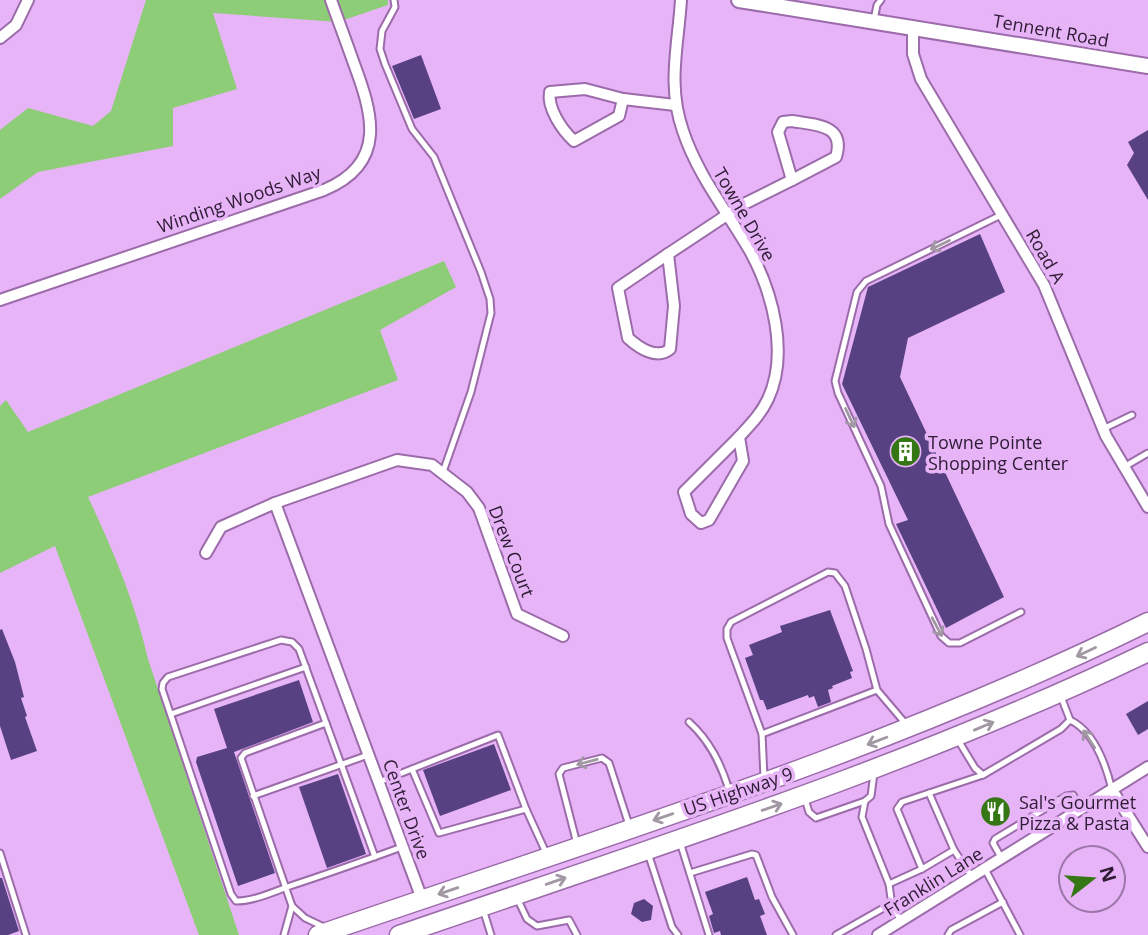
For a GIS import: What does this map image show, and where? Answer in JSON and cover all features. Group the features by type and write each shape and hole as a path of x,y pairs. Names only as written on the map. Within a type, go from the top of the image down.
{"highway":[{"name":"US Highway 9","path":"325,932 730,794 909,728 1051,668 1148,622"},
{"name":"US Highway 9","path":"399,935 874,770 1060,693 1148,652"}],"street":[{"path":"0,37 16,25 28,0"},
{"name":"Winding Woods Way","path":"0,300 324,190 348,176 362,159 368,145 372,117 331,0"},
{"name":"Towne Drive","path":"681,0 680,26 674,55 675,104 691,153 750,250 761,274 770,302 776,338 776,368 772,389 758,416 684,492 691,514 701,523 709,520 743,461 739,437"},
{"name":"Tennent Road","path":"740,0 800,5 873,21 1148,66"},
{"name":"Road A","path":"913,27 914,54 921,79 1044,285 1103,429 1148,507"},
{"path":"623,99 619,116 574,141 556,117 549,96 550,92 585,89 623,99 675,104"},
{"path":"668,254 674,306 670,349 659,354 628,338 618,288 668,254 727,215 836,157 838,146 835,133 830,128 792,121 783,122 779,126 778,132 792,180"},
{"name":"Drew Court","path":"206,553 221,527 275,503 397,460 432,465 467,492 479,508 517,614 562,636"},
{"name":"Center Drive","path":"275,503 422,900"},
{"name":"Franklin Lane","path":"878,935 892,932 901,921 1148,767"},
{"path":"1112,790 1148,847"}],"lane":[{"path":"394,0 395,7 382,31 380,49 385,65 412,129 434,157 490,299 491,313 471,392 443,472"},
{"path":"873,21 881,0"},
{"path":"1001,215 866,281 857,292 835,381 881,486 889,524 941,636 949,643 960,643 1021,612"},
{"path":"1103,429 1132,415"},
{"path":"1125,467 1147,455"},
{"path":"764,782 762,734 727,638 727,629 731,622 828,572 835,573 845,586 877,690 909,728"},
{"path":"375,857 306,667 299,649 292,642 281,640 168,677 162,689 231,894 236,901 286,888 375,857 402,847"},
{"path":"171,714 306,667"},
{"path":"762,734 877,690"},
{"path":"1060,693 1070,720 1081,726 1106,764 1112,790"},
{"path":"922,869 897,809 902,802 983,775 1061,729 1070,720"},
{"path":"689,722 700,732 719,761 730,794"},
{"path":"325,932 292,906 241,758 244,753 326,723"},
{"path":"379,782 498,735 526,809 548,856"},
{"path":"957,737 975,768 983,775"},
{"path":"253,796 368,755"},
{"path":"577,846 559,774 563,768 602,758 609,763 630,828"},
{"path":"412,769 439,833 526,809"},
{"path":"804,796 808,812 816,818 865,801 871,796 874,770"},
{"path":"929,793 954,850 972,877"},
{"path":"1002,859 993,843 995,839 1066,796 1073,795 1081,809"},
{"path":"865,801 862,817 889,884 892,906 901,921"},
{"path":"679,839 709,935"},
{"path":"647,850 672,927 678,935"},
{"path":"889,884 954,850"},
{"path":"0,853 26,935"},
{"path":"690,873 756,855 772,897 793,935"},
{"path":"985,870 1018,934"},
{"path":"515,895 527,919 537,926 569,920 577,935"},
{"path":"948,935 951,930 1003,902"},
{"path":"284,935 292,906"},
{"path":"482,906 491,935"},
{"path":"836,935 887,906 892,906"}],"green space":[{"path":"146,0 388,0 388,5 338,22 213,13 237,89 173,108 173,146 38,172 0,199 0,130 28,108 93,126 111,111"},
{"path":"444,261 456,287 380,330 398,380 88,497 130,597 239,935 199,935 55,546 0,573 0,406 6,400 28,432"}],"building":[{"path":"421,55 441,109 414,119 392,66"},
{"path":"1148,130 1148,200 1127,165 1134,153 1128,142"},
{"name":"Towne Pointe Shopping Center","path":"980,234 1005,292 908,338 900,377 1004,597 946,628 896,524 908,520 842,384 868,287"},
{"path":"830,610 853,671 850,672 852,678 832,686 833,688 828,690 831,702 818,707 814,696 809,698 808,695 767,710 763,700 760,700 745,658 753,655 749,645 782,632 780,626"},
{"path":"2,629 15,662 24,697 21,698 27,716 25,717 37,751 11,760 0,726"},
{"path":"299,680 313,722 234,752 275,873 238,886 196,762 197,757 227,748 214,709"},
{"path":"1148,701 1148,729 1138,735 1126,714"},
{"path":"494,744 511,790 440,816 423,770"},
{"path":"338,774 366,854 327,868 299,787"},
{"path":"747,877 755,900 759,899 765,914 760,916 767,935 721,935 720,931 714,933 709,916 713,914 705,892"},
{"path":"0,878 19,931 8,935 0,935"},
{"path":"644,899 653,906 651,920 642,922 631,914 634,903"}],"place":[{"name":"Towne Pointe Shopping Center","path":"905,452"},
{"name":"Sal's Gourmet Pizza & Pasta","path":"996,812"}]}
